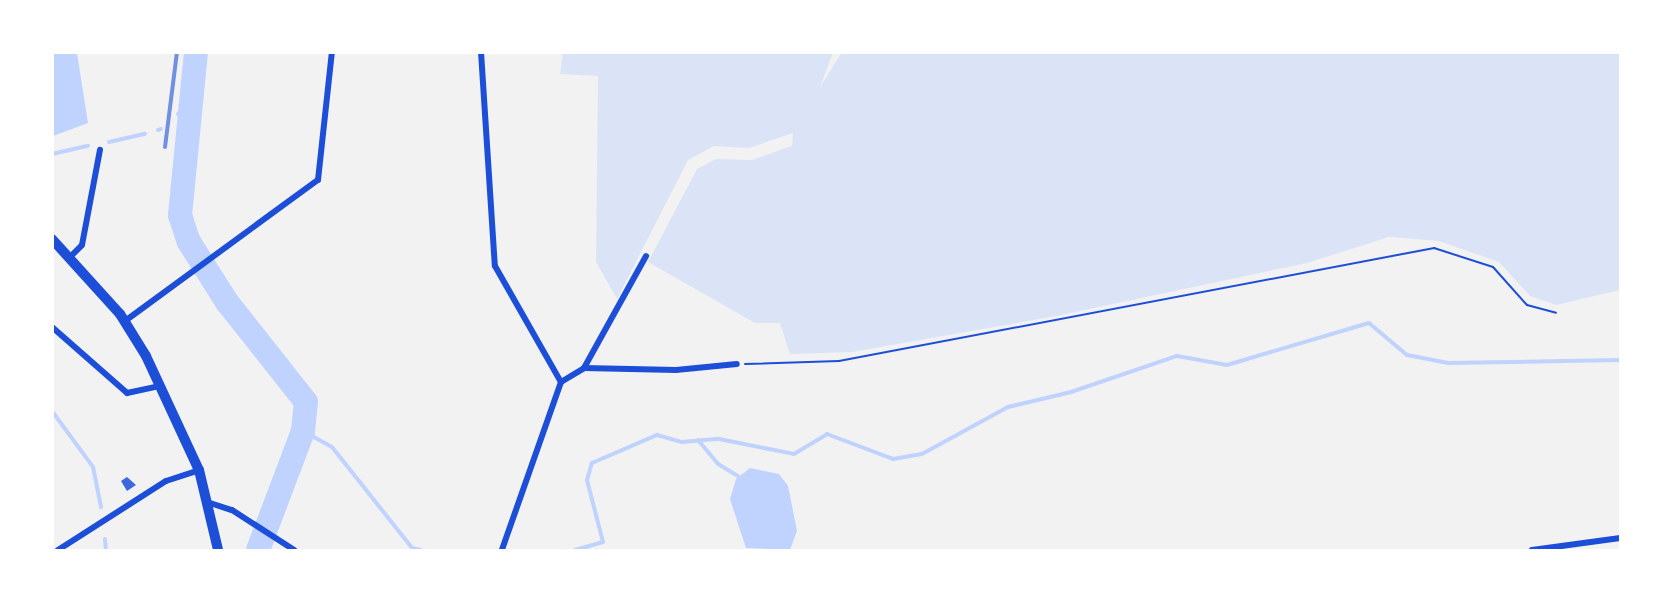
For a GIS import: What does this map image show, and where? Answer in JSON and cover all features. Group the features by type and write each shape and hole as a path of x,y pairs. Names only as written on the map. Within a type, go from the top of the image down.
{"main road":[{"path":"52,239 125,321 160,386 199,470 218,550"}],"street":[{"path":"125,321 216,249 318,180 332,52"},
{"path":"481,52 495,266 561,382"},
{"path":"69,258 82,245 100,150"},
{"path":"502,549 561,382 584,368 646,256"},
{"path":"52,327 126,393 160,386"},
{"path":"584,368 676,370 736,364"},
{"path":"58,550 166,481 199,470"},
{"path":"207,502 255,523 280,537 294,550"},
{"path":"1532,550 1620,538"}],"path":[{"path":"736,364 839,361 1434,248 1493,267 1527,305 1556,313"}],"shaded area":[{"path":"563,52 833,53 820,87 842,52 1620,53 1620,290 1556,305 1530,296 1499,262 1439,241 1389,237 1307,263 1056,316 852,352 790,354 780,323 755,323 648,262 697,169 716,159 752,160 792,146 793,133 749,148 714,146 688,160 617,299 596,262 598,76 560,74"}],"water":[{"path":"53,52 77,53 88,123 53,136"},
{"path":"750,468 779,474 788,486 797,531 790,550 746,548 730,499 736,479"}],"building":[{"path":"127,477 136,485 127,491 121,481"}],"waterway":[{"path":"196,52 180,215 189,242 227,302 306,402 303,431 258,550"},
{"path":"178,114 192,101"},
{"path":"109,142 145,134"},
{"path":"52,154 88,146"},
{"path":"575,550 603,542 587,480 592,463 657,435 682,442 719,439 794,454 827,434 893,459 922,454 1008,407 1071,392 1177,356 1227,365 1369,323 1407,355 1448,363 1620,360"},
{"path":"52,411 93,467 101,507"},
{"path":"303,431 332,447 412,548 421,550"},
{"path":"698,440 718,464 738,476"},
{"path":"105,539 106,550"}],"railway":[{"path":"165,147 177,52"}]}
